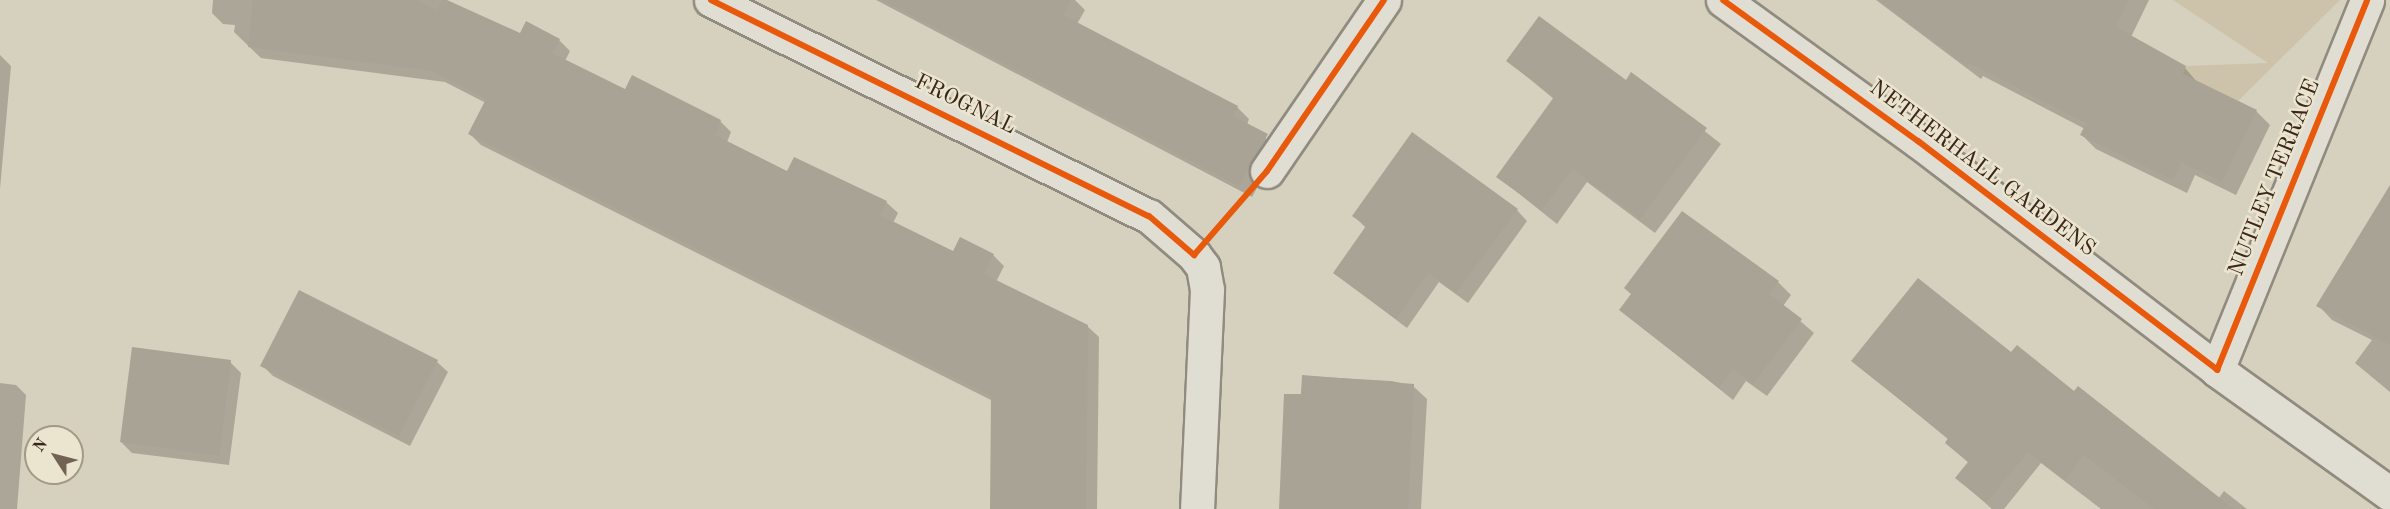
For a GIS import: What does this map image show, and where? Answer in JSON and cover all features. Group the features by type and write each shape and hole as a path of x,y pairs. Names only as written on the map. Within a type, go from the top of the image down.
{"street":[{"name":"FROGNAL","path":"711,0 1149,216 1194,255 1203,267 1207,290 1197,509"},
{"path":"1267,171 1384,0"},
{"name":"NETHERHALL GARDENS","path":"1723,0 1918,141 2217,370 2390,494"},
{"name":"NUTLEY TERRACE","path":"2217,370 2367,0"}],"shaded area":[{"path":"2173,0 2340,0 2238,101 2211,88 2179,81 2186,66 2268,63"}],"building":[{"path":"253,0 417,0 437,10 442,0 447,0 520,33 526,21 560,39 552,53 625,89 632,75 721,120 715,135 787,171 794,157 887,201 880,215 953,251 960,237 994,254 984,274 1088,325 1086,509 990,509 991,396 468,134 486,99 432,71 248,47"},
{"path":"882,0 1071,0 1063,15 1238,106 1233,116 1268,134 1239,186"},
{"path":"1878,0 2129,0 2116,27 2186,66 2183,74 2257,110 2222,182 2181,162 2173,180 2080,135 2086,123 1969,63 1967,66"},
{"path":"1539,16 1626,80 1631,72 1707,128 1640,219 1572,169 1542,210 1496,177 1554,97 1506,61"},
{"path":"1412,132 1518,209 1456,293 1428,273 1396,319 1333,273 1366,226 1352,216"},
{"path":"2390,185 2390,345 2316,306"},
{"path":"1682,211 1779,281 1769,294 1802,319 1753,384 1733,369 1719,388 1619,310 1631,294 1624,288"},
{"path":"1918,278 2011,352 2017,345 2074,391 2078,386 2234,509 2154,509 2084,455 2065,480 2028,452 1986,503 1955,478 1968,462 1945,443 1948,438 1851,361"},
{"path":"299,290 438,360 399,436 260,366"},
{"path":"132,347 231,360 219,456 120,442"},
{"path":"1302,375 1414,384 1408,509 1279,509 1284,394 1301,394"}],"cycle path":[{"path":"711,0 1149,216 1194,255 1267,171 1384,0"},
{"path":"1723,0 1918,141 2217,370 2367,0"}]}
